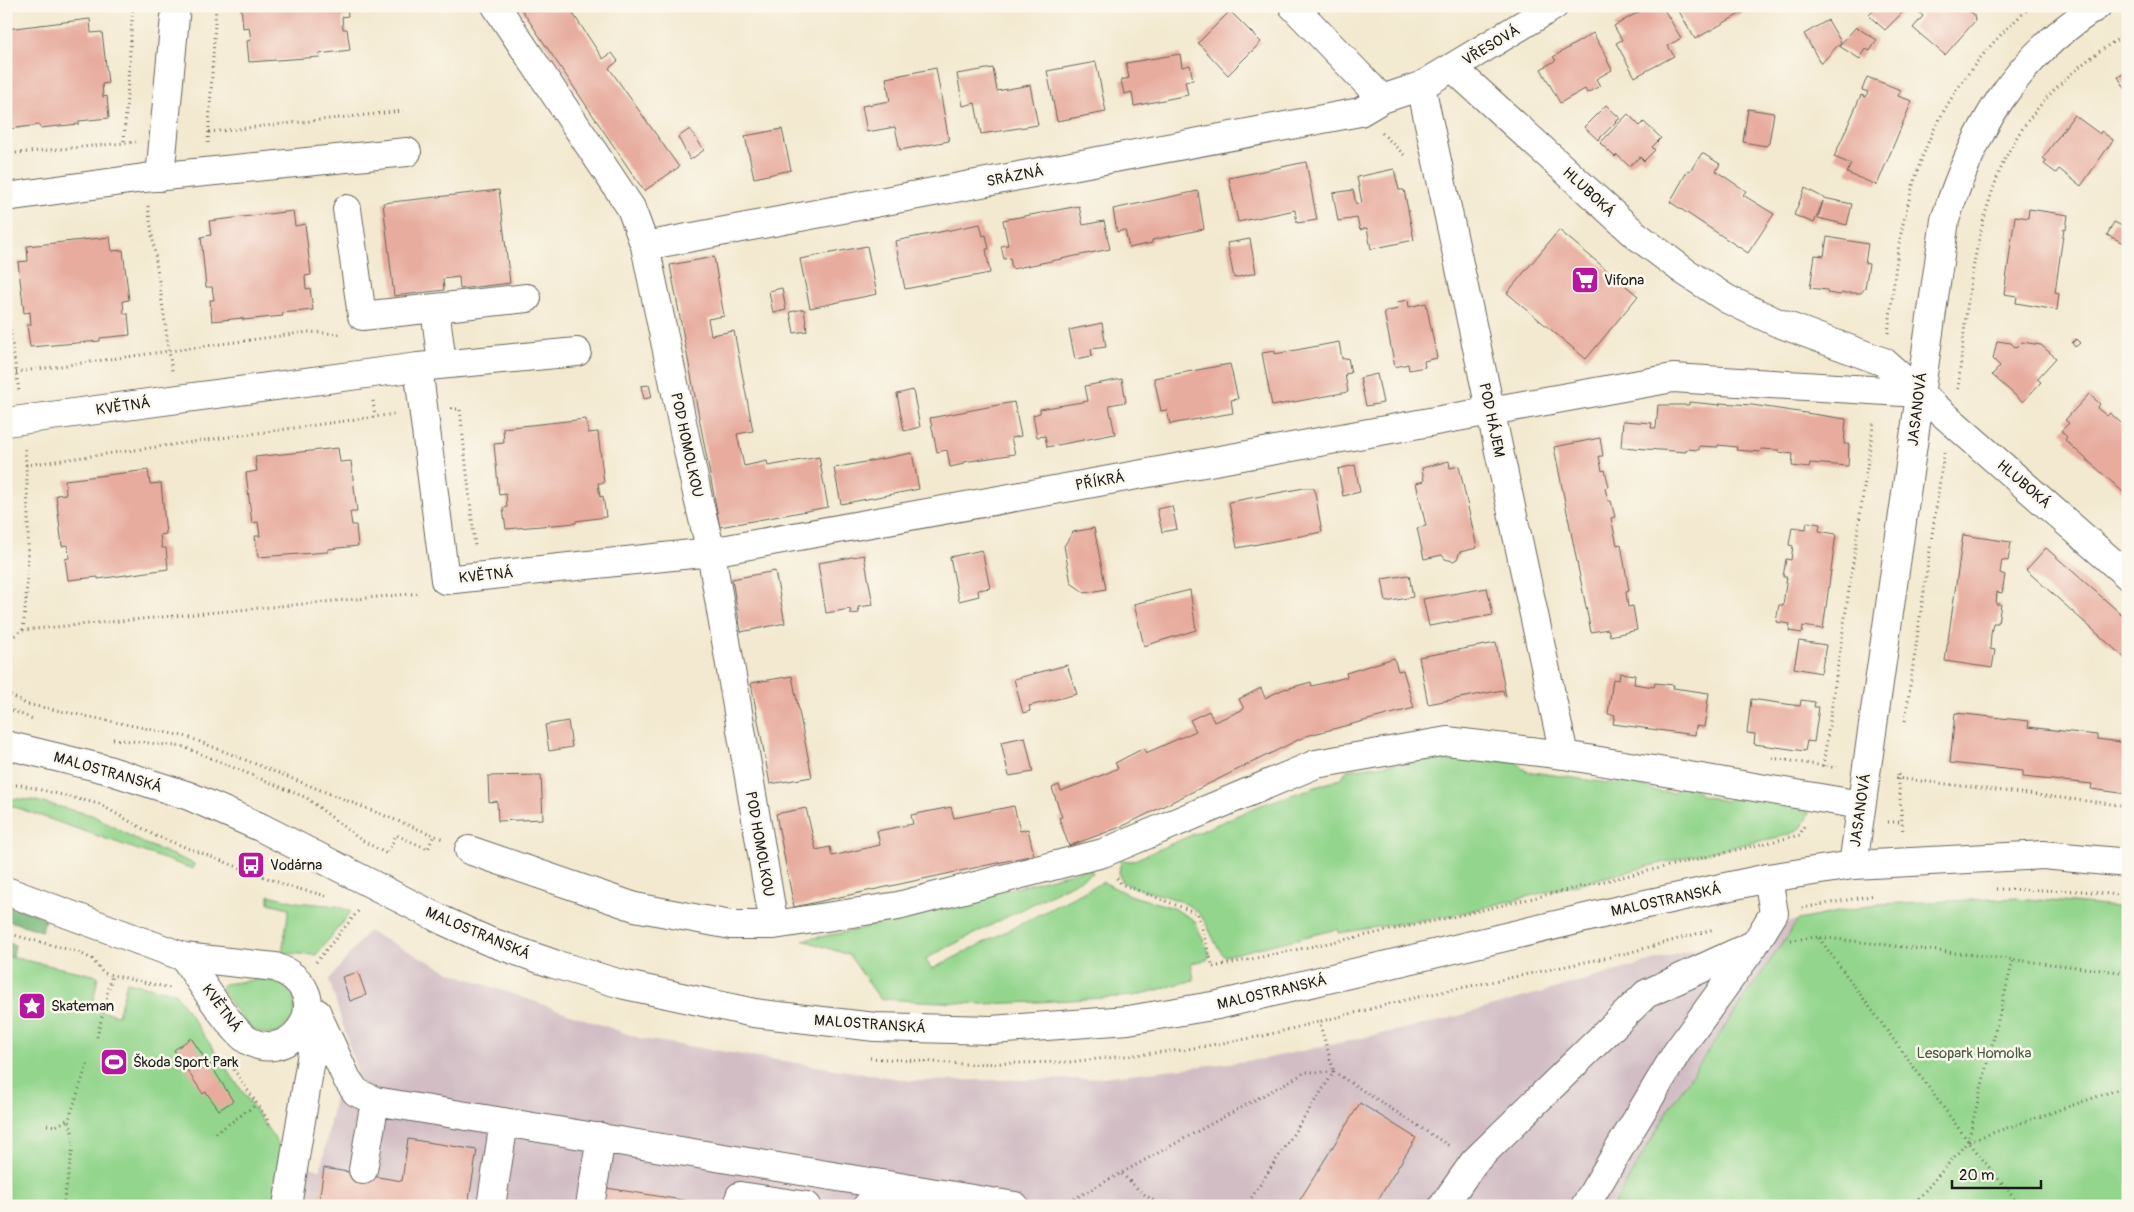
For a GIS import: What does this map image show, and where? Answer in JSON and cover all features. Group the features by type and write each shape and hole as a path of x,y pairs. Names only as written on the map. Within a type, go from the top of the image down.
{"street":[{"path":"152,177 163,142 176,6"},
{"name":"POD HOMOLKOU","path":"496,6 631,208 645,246 711,552 774,925"},
{"path":"1293,6 1382,99 1421,86 1453,68"},
{"name":"VŘESOVÁ","path":"1453,68 1554,6"},
{"name":"JASANOVÁ","path":"1853,865 1944,220 1968,156 1998,101 2015,78 2058,33 2096,6"},
{"name":"HLUBOKÁ","path":"1453,68 1636,235 1684,271 1727,299 1776,322 1884,362 2128,576"},
{"name":"POD HÁJEM","path":"1421,86 1564,755"},
{"name":"SRÁZNÁ","path":"645,246 1360,112 1382,99"},
{"path":"6,197 152,177 407,152"},
{"path":"347,209 362,316 527,298"},
{"path":"430,366 436,308"},
{"name":"KVĚTNÁ","path":"14,421 369,373 577,352"},
{"name":"KVĚTNÁ","path":"430,366 424,412 445,580 711,552"},
{"path":"1489,410 1673,378 1919,393"},
{"name":"PŘÍKRÁ","path":"711,552 1489,410"},
{"path":"469,850 635,906 731,925 774,925 898,906 1103,853 1316,764 1448,741 1564,755 1861,805"},
{"name":"MALOSTRANSKÁ","path":"6,745 105,769 189,796 260,827 453,925 488,941 554,964 621,984 754,1013 875,1027 992,1030 1128,1020 1218,1006 1632,908 1768,878 1853,865 2043,855 2128,863"},
{"path":"1585,1206 1677,1052 1755,944 1774,913 1768,878"},
{"name":"KVĚTNÁ","path":"6,891 184,957 275,967 289,972 308,997 305,1022 296,1036 282,1044 265,1046 250,1041 238,1031 184,957"},
{"path":"1443,1206 1474,1162 1646,994 1755,944"},
{"path":"308,997 347,1079 356,1092 375,1100 1015,1206"},
{"path":"287,1206 308,997"},
{"path":"363,1170 375,1100"},
{"path":"491,1206 504,1122"},
{"path":"590,1206 601,1138"},
{"path":"867,1206 937,1192"},
{"path":"739,1206 740,1196 807,1206"}],"path":[{"path":"124,141 133,6"},
{"path":"6,154 124,141 208,144 216,6"},
{"path":"1904,727 1945,448 1960,428 1958,388 1975,258 1983,223 2006,158 2040,106 2076,69 2102,48 2128,33"},
{"path":"209,132 403,111"},
{"path":"152,177 169,351 176,399"},
{"path":"6,300 16,372 14,421 26,465 29,527 28,586 23,630"},
{"path":"16,372 308,332 346,334"},
{"path":"369,373 375,416"},
{"path":"26,465 375,416 460,409 478,576"},
{"path":"1764,757 1823,766 1875,418 1868,414"},
{"path":"6,640 23,630 422,593"},
{"path":"6,693 26,704 188,737 469,850"},
{"path":"1899,767 1897,776 1902,822"},
{"path":"1861,805 1897,776 2128,806"},
{"path":"6,785 21,785 99,804 156,836 292,887 328,896"},
{"path":"390,850 396,835 428,849 434,835"},
{"path":"1103,853 1120,884 1197,913 1214,967 1444,919 1800,835"},
{"path":"1990,889 2082,891 2128,896"},
{"path":"1774,913 1876,895"},
{"path":"308,997 364,904"},
{"path":"864,1057 965,1064 1070,1062 1182,1050 1263,1036 1490,981 1624,954 1715,929"},
{"path":"6,933 78,952 92,959 103,974 172,988"},
{"path":"1755,944 1818,937 2128,973"},
{"path":"1818,937 1968,1141 2020,1206"},
{"path":"1912,1206 1968,1141 2013,960"},
{"path":"97,1036 112,976"},
{"path":"1246,1206 1334,1072 1319,1021"},
{"path":"63,1206 74,1140 69,1119 88,1062"},
{"path":"216,1133 257,1104 230,1064"},
{"path":"1061,1206 1306,1072 1334,1072 1474,1162"},
{"path":"1968,1141 2128,1086"},
{"path":"47,1125 56,1126 69,1119"},
{"path":"1122,1174 1142,1193 1162,1206"}],"shaded area":[{"path":"1798,920 1672,1104 1613,1206 274,1206 281,1164 321,1169 337,1086 357,1071 329,980 368,931 452,973 642,1039 912,1081 1085,1079 1264,1059 1440,1021"}],"green space":[{"path":"1472,758 1515,761 1526,771 1615,784 1630,777 1647,788 1660,792 1672,793 1684,785 1693,787 1702,796 1726,801 1738,793 1803,807 1809,812 1802,827 1788,835 1690,856 1454,915 1339,933 1338,929 1225,956 1218,948 1200,915 1188,905 1169,897 1130,886 1121,881 1119,872 1121,860 1132,861 1261,805 1340,779 1347,770 1414,761"},
{"path":"6,798 32,800 92,815 141,842 194,864 193,869 6,804"},
{"path":"1090,868 1093,873 925,959 932,969 1103,882 1129,895 1171,907 1194,920 1210,954 1207,960 1191,963 1194,980 1134,996 1038,1002 982,1004 880,999 849,955 803,940 852,931"},
{"path":"269,895 297,902 337,906 351,912 316,955 282,953 289,908 269,903"},
{"name":"Lesopark Homolka","path":"2017,898 2128,908 2128,1206 1613,1206 1672,1104 1798,920 1879,904"},
{"path":"6,904 45,918 42,931 6,920"},
{"path":"6,942 15,945 13,957 6,956"},
{"name":"Škoda Sport Park","path":"6,956 98,976 92,1009 118,1015 127,982 175,993 283,1151 274,1206 6,1206"},
{"path":"262,979 283,982 295,998 294,1017 276,1033 258,1032 250,1027 220,988 224,984"}],"building":[{"path":"241,6 347,6 348,16 342,17 343,29 347,29 350,50 319,54 320,57 249,62 247,41 251,40 249,27 243,28"},
{"path":"519,6 568,6 603,59 612,53 618,61 609,68 679,167 644,191"},
{"path":"1649,6 1662,6 1681,38 1668,46 1674,56 1635,77 1616,43 1622,40 1614,26"},
{"path":"1676,6 1754,6 1695,39"},
{"path":"1877,6 1904,6 1906,9 1885,30 1868,15"},
{"path":"1916,6 1961,6 1974,14 1975,21 1945,55 1913,28 1923,16 1914,8"},
{"path":"1230,11 1261,42 1228,75 1198,43"},
{"path":"90,19 91,33 102,32 108,83 102,84 103,97 107,96 109,118 79,121 79,124 40,128 39,125 9,129 6,108 11,108 9,94 6,95 6,29"},
{"path":"1828,20 1841,42 1821,64 1804,34"},
{"path":"1856,27 1877,40 1870,51 1866,49 1860,59 1839,46"},
{"path":"1593,33 1612,70 1596,79 1600,86 1587,93 1585,89 1560,103 1541,69 1556,60 1553,57"},
{"path":"1180,54 1182,67 1190,65 1193,80 1185,81 1188,95 1134,106 1132,92 1124,94 1121,80 1129,78 1126,63"},
{"path":"1096,62 1106,112 1057,121 1047,71"},
{"path":"936,68 949,141 900,150 895,127 867,132 862,106 890,101 886,78"},
{"path":"993,68 997,91 1030,85 1038,125 981,134 975,103 963,106 957,74"},
{"path":"2128,71 2128,93 2118,77"},
{"path":"1867,77 1901,90 1898,96 1912,101 1877,185 1847,173 1851,164 1834,157 1861,95 1866,97 1868,92 1862,90"},
{"path":"1606,105 1620,118 1598,140 1584,127"},
{"path":"1748,109 1774,113 1769,143 1766,146 1743,142"},
{"path":"1628,114 1640,126 1644,122 1661,138 1652,147 1655,150 1644,161 1640,157 1629,166 1617,155 1615,157 1600,143"},
{"path":"2074,115 2100,134 2101,131 2113,140 2081,186 2059,169 2056,173 2044,164 2047,161 2043,158"},
{"path":"690,129 704,150 690,160 678,137"},
{"path":"782,129 791,170 754,178 745,136"},
{"path":"1702,153 1720,164 1716,171 1746,191 1743,195 1774,214 1748,253 1670,202 1688,170 1690,171"},
{"path":"1306,162 1317,220 1297,223 1295,210 1238,222 1229,178"},
{"path":"1394,169 1399,190 1404,190 1414,240 1371,249 1367,228 1360,230 1357,218 1338,221 1333,193 1353,190 1356,204 1362,203 1357,177"},
{"path":"1805,188 1824,198 1852,204 1847,225 1818,218 1823,201 1814,223 1794,215"},
{"path":"499,190 510,283 460,289 459,277 443,279 444,290 394,296 383,203"},
{"path":"1198,191 1204,229 1152,240 1152,243 1129,248 1125,230 1117,232 1113,209"},
{"path":"1079,206 1083,225 1104,221 1110,249 1012,269 1010,258 1004,259 1001,246 1008,245 1003,220"},
{"path":"2029,209 2068,215 2066,229 2064,228 2055,293 2059,294 2057,310 2016,303 2017,296 2004,294 2015,216 2028,218"},
{"path":"293,211 295,226 305,224 311,275 305,276 306,289 310,288 313,310 282,313 283,316 212,321 210,300 214,300 212,287 206,287 201,237 211,235 209,221"},
{"path":"2114,222 2128,229 2128,245 2107,235"},
{"path":"980,224 983,236 986,235 989,249 986,249 990,273 905,289 895,241"},
{"path":"1559,230 1638,296 1586,359 1507,293"},
{"path":"110,237 112,251 123,250 129,300 123,301 124,314 128,314 130,335 100,338 100,341 30,347 27,325 31,325 30,312 24,313 18,262 28,261 27,246"},
{"path":"1827,237 1868,244 1865,263 1869,264 1865,288 1861,293 1842,293 1840,295 1828,293 1827,290 1810,288 1815,255 1824,256"},
{"path":"1250,239 1256,273 1234,278 1227,243"},
{"path":"867,246 877,294 810,308 800,259"},
{"path":"714,257 724,316 708,319 711,335 734,331 753,431 737,434 744,466 767,461 768,466 819,457 828,507 720,527 670,265"},
{"path":"782,288 786,310 773,313 769,291"},
{"path":"1408,300 1409,307 1426,303 1437,358 1424,361 1425,367 1409,370 1408,364 1395,367 1384,312 1398,309 1397,302"},
{"path":"804,309 807,331 794,333 790,312"},
{"path":"1102,323 1106,347 1091,349 1092,356 1075,359 1069,330"},
{"path":"2076,339 2080,343 2075,347 2072,343"},
{"path":"1997,341 2011,343 2016,348 2022,342 2041,345 2056,358 2037,379 2041,382 2023,402 1992,375 2000,366 1993,359"},
{"path":"1339,342 1342,359 1348,358 1351,373 1345,374 1348,392 1272,406 1262,353 1275,351 1275,354"},
{"path":"1230,364 1238,399 1231,400 1233,413 1170,424 1167,410 1161,411 1154,378"},
{"path":"1377,374 1383,403 1366,406 1360,378"},
{"path":"1122,379 1126,402 1109,405 1115,434 1047,447 1045,436 1037,437 1033,415 1040,413 1040,409 1088,401 1085,386"},
{"path":"649,385 652,397 644,399 641,386"},
{"path":"913,390 920,427 904,431 897,394"},
{"path":"2089,394 2100,404 2097,408 2107,416 2110,413 2128,429 2128,487 2123,492 2065,440 2067,437 2061,431 2069,423 2065,420"},
{"path":"1014,402 1021,436 1011,438 1015,454 964,462 964,464 950,467 947,450 937,452 930,418"},
{"path":"1689,402 1720,405 1720,403 1752,405 1846,419 1844,444 1849,444 1848,466 1810,463 1809,468 1792,466 1793,454 1779,452 1779,450 1761,449 1760,452 1736,450 1737,447 1718,445 1718,447 1699,446 1699,450 1686,449 1686,452 1621,447 1623,421 1652,423 1651,428 1656,428 1658,405 1689,405"},
{"path":"586,419 588,433 598,432 604,483 598,483 600,497 603,496 606,517 576,521 576,523 506,529 503,508 507,507 506,494 499,495 494,444 504,443 503,428"},
{"path":"1600,438 1603,456 1599,456 1602,471 1605,470 1609,487 1605,488 1615,517 1611,518 1617,545 1621,544 1629,591 1626,592 1628,607 1633,606 1637,630 1610,636 1608,629 1591,632 1554,447"},
{"path":"338,448 340,462 351,461 357,512 350,512 352,525 356,525 358,546 328,549 328,552 258,557 255,536 260,536 258,522 252,523 246,473 257,471 255,457"},
{"path":"912,453 919,489 841,504 834,468"},
{"path":"1449,461 1450,468 1459,466 1477,548 1460,552 1457,559 1453,561 1445,559 1442,555 1424,559 1417,528 1426,526 1416,483 1424,481 1422,468"},
{"path":"1355,465 1360,492 1343,496 1338,469"},
{"path":"148,470 150,484 161,483 166,534 160,535 162,548 166,548 168,569 98,579 98,577 68,580 65,559 69,558 68,545 62,546 56,495 66,494 65,480"},
{"path":"1304,488 1314,488 1322,532 1237,548 1229,502"},
{"path":"1172,506 1177,529 1162,532 1157,509"},
{"path":"1807,522 1820,524 1819,531 1836,534 1823,629 1803,626 1802,633 1789,631 1790,624 1776,622 1779,605 1783,605 1787,577 1783,577 1786,559 1791,560 1793,546 1789,545 1792,527 1806,529"},
{"path":"1094,528 1106,589 1085,593 1071,583 1064,546 1073,532"},
{"path":"1963,535 2011,542 2008,561 2002,560 2000,573 2005,575 2002,593 1997,592 1996,604 2001,604 1998,623 1993,623 1991,634 1990,649 1995,650 1992,668 1945,661"},
{"path":"2046,548 2128,620 2128,661 2026,570"},
{"path":"982,550 990,588 978,590 979,596 959,601 950,557"},
{"path":"864,555 873,605 858,607 859,613 851,614 850,609 826,613 818,563"},
{"path":"775,571 785,623 741,632 732,579"},
{"path":"1409,575 1413,597 1386,602 1382,579"},
{"path":"1487,588 1493,615 1429,626 1423,599"},
{"path":"1190,590 1196,630 1144,646 1134,604"},
{"path":"1799,641 1826,645 1821,673 1794,668"},
{"path":"1496,643 1506,696 1504,696 1503,690 1428,704 1419,657"},
{"path":"1394,658 1398,671 1403,670 1414,708 1306,736 1123,826 1069,846 1059,818 1062,817 1052,788 1059,785 1061,791 1105,774 1118,768 1115,763 1144,748 1146,753 1196,731 1190,720 1209,711 1214,722 1244,709 1239,699 1261,688 1265,698 1286,688 1311,682 1312,686 1347,677 1346,673"},
{"path":"1067,665 1077,694 1029,706 1030,711 1023,713 1014,679"},
{"path":"1620,673 1635,675 1634,684 1654,687 1655,683 1674,685 1673,688 1709,693 1704,727 1696,726 1695,735 1613,724 1615,715 1608,714 1613,679 1619,680"},
{"path":"792,676 812,777 770,784 751,683"},
{"path":"1751,699 1800,706 1801,700 1815,702 1814,707 1819,707 1814,742 1807,741 1805,751 1754,744 1755,734 1747,733"},
{"path":"1955,713 2029,721 2028,727 2097,735 2097,739 2128,743 2128,794 2091,789 2092,784 2023,777 2023,771 1950,763"},
{"path":"568,721 572,747 549,751 545,725"},
{"path":"1025,737 1033,772 1009,776 1001,742"},
{"path":"541,775 543,819 498,821 497,801 489,802 488,776"},
{"path":"1014,806 1020,831 1028,829 1034,855 794,907 776,814 806,808 816,850 830,847 832,856 880,845 877,831 913,824 911,815 951,807 954,818"},
{"path":"358,972 366,995 350,1001 342,977"},
{"path":"191,1038 209,1062 233,1101 219,1110 206,1092 203,1094 174,1050"},
{"path":"1360,1103 1416,1138 1374,1206 1296,1206"},
{"path":"408,1139 477,1150 468,1206 313,1206 314,1200 319,1201 324,1168 402,1181"},
{"path":"607,1188 713,1205 713,1206 604,1206"}],"place":[{"name":"Vifona","path":"1585,280"},
{"name":"Vodárna","path":"251,865"},
{"name":"Skateman","path":"32,1006"},
{"name":"Škoda Sport Park","path":"114,1062"}]}
